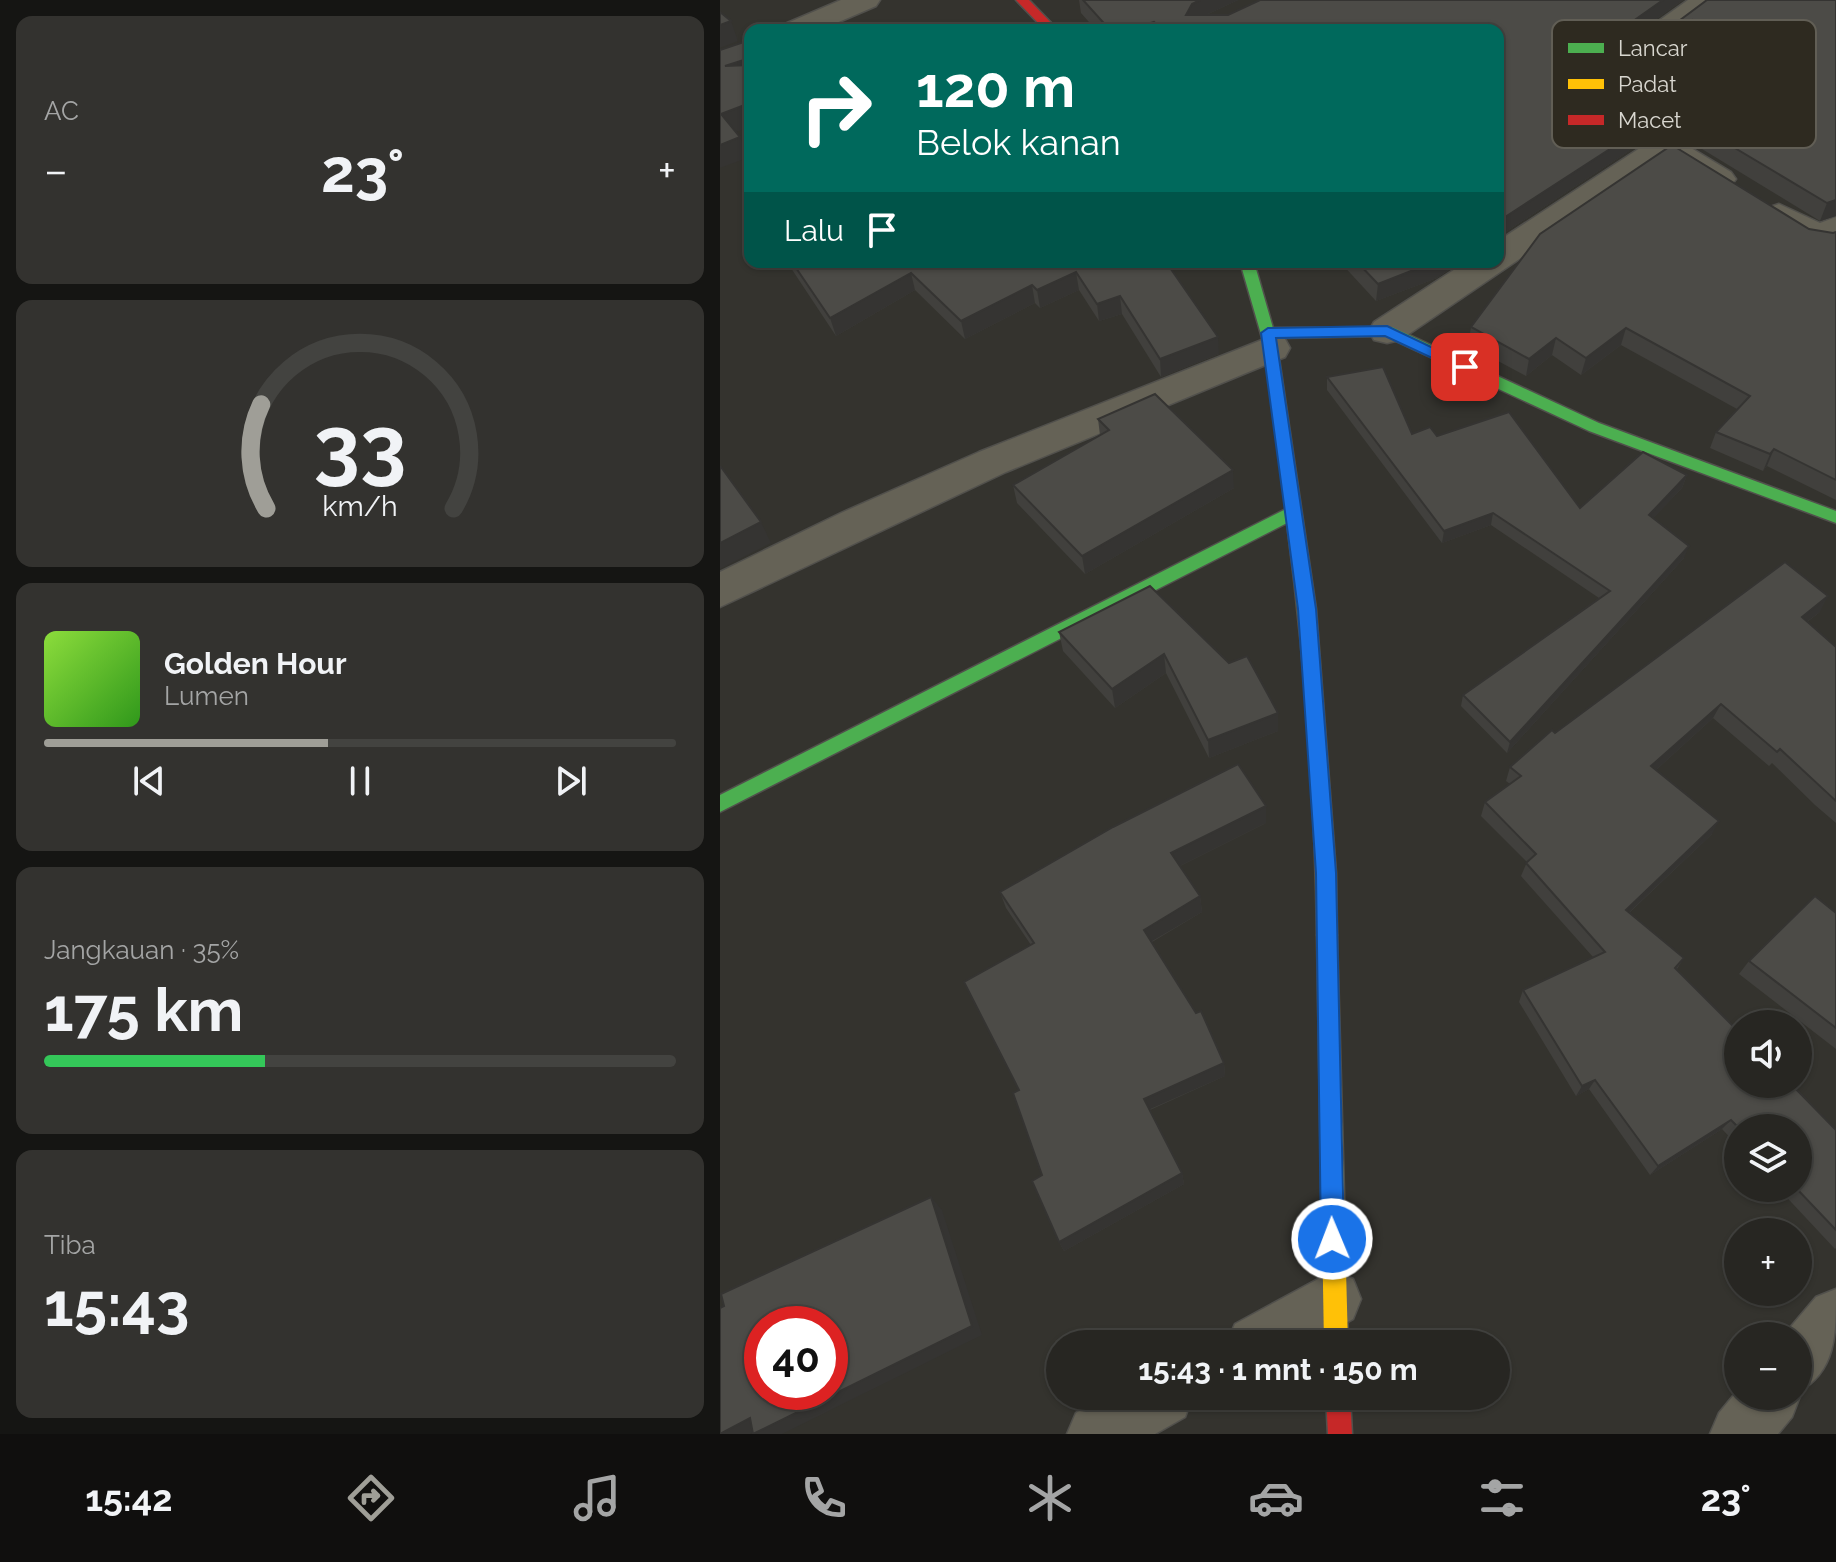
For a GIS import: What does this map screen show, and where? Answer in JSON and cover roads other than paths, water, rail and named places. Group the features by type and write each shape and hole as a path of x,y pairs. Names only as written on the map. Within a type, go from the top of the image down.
{"street":[{"path":"809,24 866,0"},
{"path":"1022,0 1046,24"},
{"path":"1679,20 1707,0"},
{"path":"1504,253 1661,148"},
{"path":"1667,148 1816,236 1826,237 1836,228"},
{"path":"1249,268 1270,341 1307,609 1326,873 1334,1322 1305,1330"},
{"path":"720,591 814,541 932,487 1270,341 1387,331 1481,268"},
{"path":"1387,331 1594,427 1836,517"},
{"path":"720,804 1294,512"},
{"path":"1812,1346 1836,1317"},
{"path":"1097,1434 1139,1410"},
{"path":"1339,1410 1340,1434"},
{"path":"1740,1434 1760,1410"}]}
